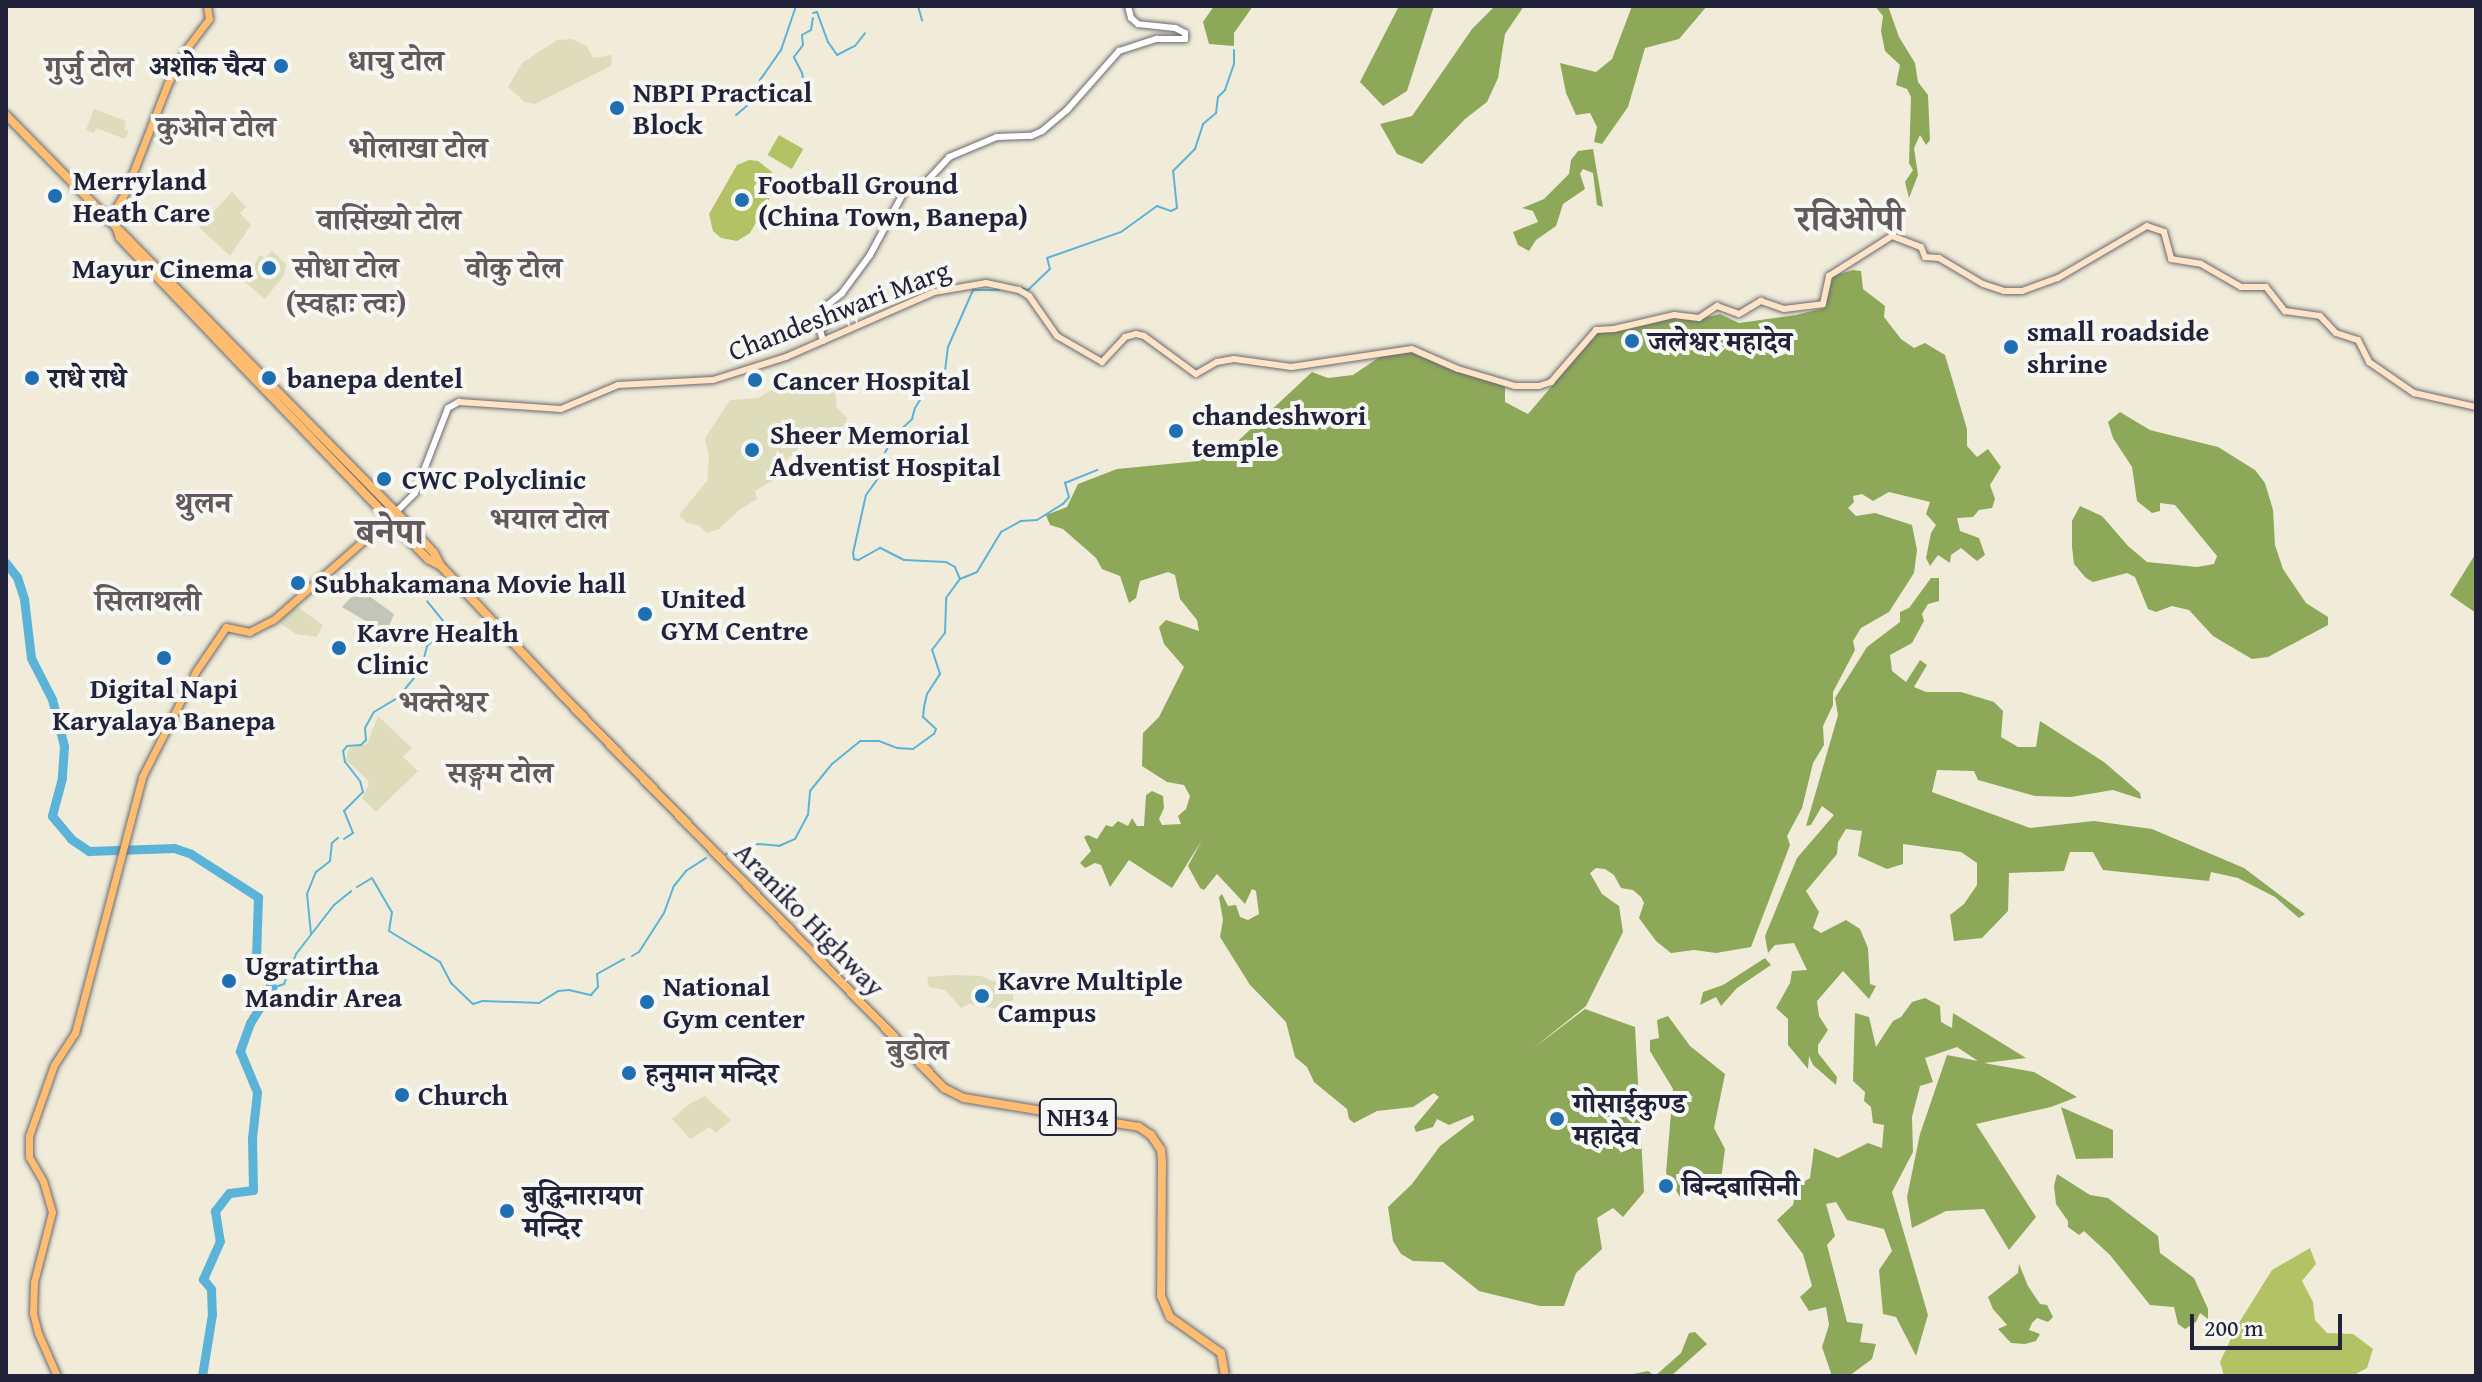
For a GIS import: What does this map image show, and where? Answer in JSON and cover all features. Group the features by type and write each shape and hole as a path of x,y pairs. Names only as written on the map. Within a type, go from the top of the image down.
{"highway":[{"name":"Araniko Highway","path":"6,115 108,221 130,237 392,515 428,559 440,565 944,1088 964,1098 1139,1127 1151,1135 1161,1150 1162,1162 1161,1296 1170,1317 1216,1347 1225,1360 1225,1376"}],"main road":[{"path":"108,221 125,193 167,85 187,48 209,19 207,6"},
{"name":"Chandeshwari Marg","path":"459,402 561,409 618,385 713,380 823,341 934,292 986,283 1019,290 1029,296 1057,336 1102,362 1125,337 1136,334 1144,336 1196,374 1217,362 1234,359 1291,367 1416,349 1458,369 1515,386 1544,385 1580,352 1596,330 1614,329 1674,315 1699,318 1717,306 1739,314 1761,301 1784,309 1823,304 1829,276 1892,236 1921,247 1925,257 1939,258 1960,273 2004,291 2030,290 2097,257 2118,240 2151,226 2166,236 2171,259 2201,264 2241,287 2266,287 2282,309 2316,313 2336,333 2358,340 2369,362 2414,393 2476,407"},
{"path":"57,1376 38,1333 33,1313 34,1282 52,1212 43,1181 27,1151 33,1118 45,1086 75,1033 125,834 147,765 217,637 226,627 249,632 273,620 392,515"}],"street":[{"path":"823,341 820,330 830,320 825,307 842,293 870,255 905,190 927,181 949,157 997,137 1031,136 1042,131 1067,110 1119,51 1157,39 1185,39 1185,33 1175,28 1138,24 1131,18 1128,6"},
{"name":"Chandeshwari Marg","path":"392,515 415,493 448,408 459,402"}],"shaded area":[{"path":"572,39 587,46 593,58 612,55 611,66 535,104 525,102 508,87 522,63 557,40"},
{"path":"94,109 126,121 124,129 129,131 125,139 96,128 94,133 86,130"},
{"path":"232,192 246,207 240,213 251,225 230,256 199,227"},
{"path":"272,251 286,264 284,275 265,299 245,282 260,255 265,258"},
{"name":"Sheer Memorial Adventist Hospital","path":"800,373 824,383 828,390 835,389 837,408 847,418 845,426 807,434 804,443 784,462 775,479 755,491 757,499 739,510 719,529 707,533 700,526 686,522 679,515 707,481 709,457 705,438 730,400 758,398"},
{"path":"355,593 365,598 369,596 394,614 386,633 342,607"},
{"path":"296,606 323,625 317,637 296,634 279,622"},
{"path":"378,716 412,748 403,757 418,771 376,812 362,798 369,784 367,779 346,760 349,748 367,744"},
{"name":"Kavre Multiple Campus","path":"981,976 1013,989 1013,1000 1003,1010 969,1004 961,1008 945,990 929,987 927,977"},
{"path":"705,1096 731,1120 716,1133 709,1127 690,1139 672,1119 689,1104"}],"green space":[{"path":"1214,6 1253,6 1234,33 1234,46 1209,44 1203,22"},
{"path":"1399,6 1434,6 1407,91 1383,106 1360,82"},
{"path":"1495,6 1524,6 1505,34 1498,78 1487,102 1465,119 1422,164 1397,154 1380,124 1412,116 1472,29"},
{"path":"1632,6 1707,6 1679,39 1645,48 1628,107 1602,144 1594,142 1597,127 1590,113 1576,115 1566,93 1560,63 1596,72 1612,59"},
{"path":"1875,6 1888,6 1899,37 1915,63 1918,82 1928,95 1930,140 1926,145 1920,135 1914,148 1918,175 1909,198 1905,182 1913,170 1909,163 1911,97 1907,89 1896,85 1900,65 1885,51 1881,31 1883,16"},
{"path":"779,135 803,149 792,169 768,155"},
{"path":"1593,149 1603,207 1597,205 1593,173 1583,169 1580,174 1585,189 1563,204 1556,226 1536,240 1529,251 1518,245 1513,232 1538,222 1533,211 1522,208 1544,199 1569,174 1571,160 1578,151"},
{"name":"Football Ground (China Town, Banepa)","path":"749,160 758,161 772,172 776,187 750,233 737,241 721,238 713,231 709,214 737,165"},
{"path":"1861,271 1863,289 1885,306 1884,317 1901,339 1914,348 1925,343 1945,355 1967,429 1967,446 1977,457 1988,449 2001,467 1990,485 1995,499 1992,508 1979,510 1973,517 1957,518 1960,531 1979,538 1985,555 1977,561 1961,548 1951,555 1950,563 1938,555 1930,566 1926,558 1931,533 1936,525 1926,514 1930,502 1889,492 1873,501 1862,494 1853,496 1854,502 1848,508 1856,516 1875,513 1912,525 1917,550 1914,573 1889,612 1861,628 1853,641 1855,650 1833,692 1833,705 1823,726 1824,745 1813,763 1802,808 1787,836 1790,845 1751,947 1716,953 1694,950 1671,953 1656,941 1639,918 1644,903 1641,897 1633,890 1621,888 1614,875 1605,869 1596,868 1590,873 1602,894 1619,906 1623,932 1586,1006 1531,1050 1585,1009 1635,1027 1644,1192 1623,1217 1613,1208 1597,1218 1602,1249 1576,1273 1564,1306 1540,1306 1479,1291 1443,1262 1413,1261 1401,1254 1393,1241 1388,1207 1412,1184 1440,1146 1474,1120 1473,1115 1449,1125 1437,1119 1433,1127 1416,1132 1414,1127 1439,1097 1434,1093 1413,1107 1377,1111 1354,1123 1349,1119 1347,1109 1314,1082 1307,1067 1295,1057 1286,1022 1250,985 1220,937 1223,920 1219,897 1222,894 1228,906 1236,905 1240,917 1248,920 1259,914 1256,891 1252,889 1245,904 1217,874 1204,890 1200,888 1188,866 1202,840 1172,888 1129,860 1110,887 1101,865 1095,863 1085,868 1080,863 1091,851 1084,837 1088,835 1097,839 1106,825 1112,827 1118,821 1128,826 1132,818 1137,826 1144,826 1146,795 1152,791 1163,796 1164,808 1159,819 1162,825 1181,824 1178,816 1186,809 1190,796 1184,785 1167,782 1142,766 1143,733 1159,717 1184,667 1164,644 1159,627 1166,620 1199,631 1197,620 1180,599 1175,575 1168,572 1140,581 1136,598 1129,603 1120,576 1102,569 1096,558 1063,529 1050,525 1046,515 1067,507 1078,484 1117,469 1199,461 1238,441 1312,372 1328,378 1353,375 1384,354 1416,350 1458,372 1505,385 1505,402 1528,414 1598,332 1670,317 1699,319 1720,314 1739,323 1796,315 1824,308 1833,276"},
{"path":"2120,412 2150,430 2218,447 2255,470 2265,483 2273,510 2275,545 2283,569 2306,603 2328,617 2328,625 2268,657 2252,659 2213,636 2189,610 2172,606 2156,612 2148,609 2135,577 2127,573 2093,582 2086,578 2074,564 2072,547 2072,521 2080,506 2102,516 2147,562 2197,567 2214,564 2217,556 2175,505 2160,503 2160,511 2152,513 2137,501 2132,467 2113,438 2108,422"},
{"path":"2476,553 2476,613 2450,595"},
{"path":"1931,578 1939,578 1939,601 1928,604 1922,614 1924,621 1912,643 1890,655 1892,671 1906,682 1920,660 1927,665 1914,687 1926,692 1961,692 1994,702 2003,711 2001,737 2018,747 2036,747 2040,721 2104,762 2140,793 2141,799 2113,790 2071,797 2035,796 1978,780 1974,771 1937,770 1932,792 2030,828 2094,821 2152,829 2244,868 2305,914 2299,918 2275,897 2238,878 2211,872 2209,881 2103,870 2093,852 2070,852 2064,871 2009,873 2008,911 1982,938 1954,941 1950,915 1964,904 1977,885 1977,863 1961,852 1903,844 1903,864 1887,869 1858,856 1862,831 1846,829 1838,842 1837,854 1806,891 1819,912 1813,928 1821,933 1846,920 1860,929 1868,948 1870,984 1876,986 1869,999 1843,971 1817,1001 1819,1016 1828,1030 1818,1045 1818,1053 1837,1077 1836,1085 1813,1065 1809,1056 1808,1069 1788,1045 1788,1019 1776,1008 1790,983 1792,971 1807,970 1794,943 1775,945 1768,953 1765,936 1797,858 1834,815 1822,806 1811,825 1806,826 1838,715 1835,698 1867,647 1900,622 1900,612 1909,608"},
{"path":"1765,958 1771,965 1737,988 1721,1006 1716,997 1700,1005 1703,992 1723,985"},
{"path":"1925,998 1940,1006 1941,1022 1952,1028 1953,1013 2026,1058 1984,1063 2034,1072 2077,1097 2051,1107 1976,1124 2036,1217 2009,1250 1984,1209 1946,1211 1912,1228 1907,1197 1920,1134 1947,1055 1978,1061 1957,1047 1925,1058 1933,1082 1920,1086 1912,1117 1913,1152 1892,1192 1928,1315 1916,1356 1896,1317 1883,1314 1879,1270 1892,1251 1884,1229 1847,1220 1836,1202 1826,1204 1835,1236 1827,1245 1847,1322 1863,1324 1860,1342 1876,1344 1872,1359 1849,1376 1832,1376 1822,1347 1829,1325 1826,1307 1809,1311 1800,1297 1812,1286 1803,1254 1777,1220 1793,1205 1797,1186 1810,1178 1814,1148 1838,1158 1868,1143 1882,1148 1884,1125 1873,1123 1871,1107 1864,1101 1865,1092 1853,1081 1855,1013 1869,1017 1876,1047 1893,1021 1901,1017 1912,1002"},
{"path":"1668,1016 1690,1046 1725,1074 1714,1128 1725,1149 1720,1187 1680,1197 1666,1173 1673,1089 1650,1051 1650,1040 1659,1038 1657,1020"},
{"path":"2061,1107 2113,1130 2113,1158 2076,1159"},
{"path":"2057,1174 2090,1195 2108,1198 2158,1236 2160,1253 2194,1278 2208,1309 2208,1319 2200,1313 2196,1322 2185,1329 2178,1324 2174,1307 2150,1305 2110,1255 2084,1231 2079,1235 2068,1227 2068,1221 2056,1204 2054,1186"},
{"path":"2310,1248 2316,1264 2302,1281 2313,1302 2315,1320 2327,1333 2353,1334 2373,1349 2367,1368 2352,1376 2224,1376 2220,1362 2237,1326 2272,1270"},
{"path":"2019,1264 2028,1286 2040,1304 2047,1305 2053,1317 2048,1322 2037,1318 2029,1330 2040,1334 2036,1341 2025,1344 2011,1343 1998,1329 2007,1325 1993,1309 1988,1297 2018,1273"},
{"path":"1695,1332 1707,1344 1671,1376 1655,1376 1681,1353 1689,1333"},
{"path":"1648,1371 1655,1376 1624,1376"}],"waterway":[{"path":"736,115 755,99 760,80 781,50 796,6"},
{"path":"918,6 922,20"},
{"path":"813,13 817,12 828,42 837,55 855,46 865,33"},
{"path":"805,96 802,73 794,57 803,45 802,35 811,30 813,18"},
{"path":"1021,288 1028,290 1050,269 1047,258 1121,232 1157,206 1171,211 1177,208 1173,171 1195,149 1203,124 1216,113 1218,97 1225,90 1234,64 1234,50"},
{"path":"960,579 955,567 946,562 904,560 880,548 858,560 854,559 853,553 866,495 888,470 882,458 894,436 912,419 927,389 945,371 948,347 973,290 999,290"},
{"path":"726,854 758,844 779,846 795,839 808,815 810,791 832,764 860,741 879,741 897,748 913,749 934,734 936,729 923,717 927,694 940,674 932,650 945,633 946,598 960,579 977,572 1001,532 1021,521 1037,520 1063,504 1069,497 1065,483 1097,470"},
{"path":"6,563 17,577 24,599 31,658 52,699 64,746 62,778 52,816 71,839 89,851 174,848 191,854 258,897 256,956 272,988 250,1023 240,1051 257,1092 252,1138 253,1190 229,1193 215,1211 220,1241 203,1279 211,1289 212,1314 202,1376"},
{"path":"401,694 421,669 427,646 448,627 427,601"},
{"path":"344,839 353,833 344,811 363,792 360,781 345,762 343,751 347,746 361,745 366,740 365,728 374,712 397,698"},
{"path":"311,934 307,894 316,872 330,861 332,843 338,838"},
{"path":"632,956 639,952 664,913 674,886 686,871 706,858"},
{"path":"357,887 372,878 392,912 389,931 440,962 451,983 473,1004 483,1001 539,1003 558,991 569,990 591,995 598,987 597,974 624,959"},
{"path":"272,988 284,984 296,954 334,905 351,891"}],"place":[{"name":"अशोक चैत्य","path":"281,66"},
{"name":"NBPI Practical Block","path":"617,108"},
{"name":"Merryland Heath Care","path":"55,196"},
{"name":"Football Ground (China Town, Banepa)","path":"742,200"},
{"name":"Mayur Cinema","path":"269,268"},
{"name":"जलेश्वर महादेव","path":"1632,341"},
{"name":"small roadside shrine","path":"2011,347"},
{"name":"राधे राधे","path":"32,378"},
{"name":"banepa dentel","path":"269,378"},
{"name":"Cancer Hospital","path":"755,380"},
{"name":"chandeshwori temple","path":"1176,431"},
{"name":"Sheer Memorial Adventist Hospital","path":"752,450"},
{"name":"CWC Polyclinic","path":"384,479"},
{"name":"Subhakamana Movie hall","path":"298,583"},
{"name":"United GYM Centre","path":"645,614"},
{"name":"Kavre Health Clinic","path":"339,648"},
{"name":"Digital Napi Karyalaya Banepa","path":"164,658"},
{"name":"Ugratirtha Mandir Area","path":"229,981"},
{"name":"Kavre Multiple Campus","path":"982,996"},
{"name":"National Gym center","path":"647,1002"},
{"name":"हनुमान मन्दिर","path":"629,1073"},
{"name":"Church","path":"402,1095"},
{"name":"गोसाईकुण्ड महादेव","path":"1557,1119"},
{"name":"बिन्दबासिनी","path":"1666,1186"},
{"name":"बुद्धिनारायण मन्दिर","path":"507,1211"}],"district":[{"name":"धाचु टोल","path":"396,60"},
{"name":"गुर्जु टोल","path":"89,66"},
{"name":"कुओन टोल","path":"216,126"},
{"name":"भोलाखा टोल","path":"418,147"},
{"name":"रविओपी","path":"1850,218"},
{"name":"वासिंख्यो टोल","path":"389,219"},
{"name":"वोकु टोल","path":"514,267"},
{"name":"सोधा टोल (स्वह्राः त्वः)","path":"346,284"},
{"name":"थुलन","path":"203,502"},
{"name":"भयाल टोल","path":"549,518"},
{"name":"बनेपा","path":"390,531"},
{"name":"सिलाथली","path":"148,600"},
{"name":"भक्तेश्वर","path":"443,701"},
{"name":"सङ्गम टोल","path":"500,772"},
{"name":"बुडोल","path":"918,1049"}]}
